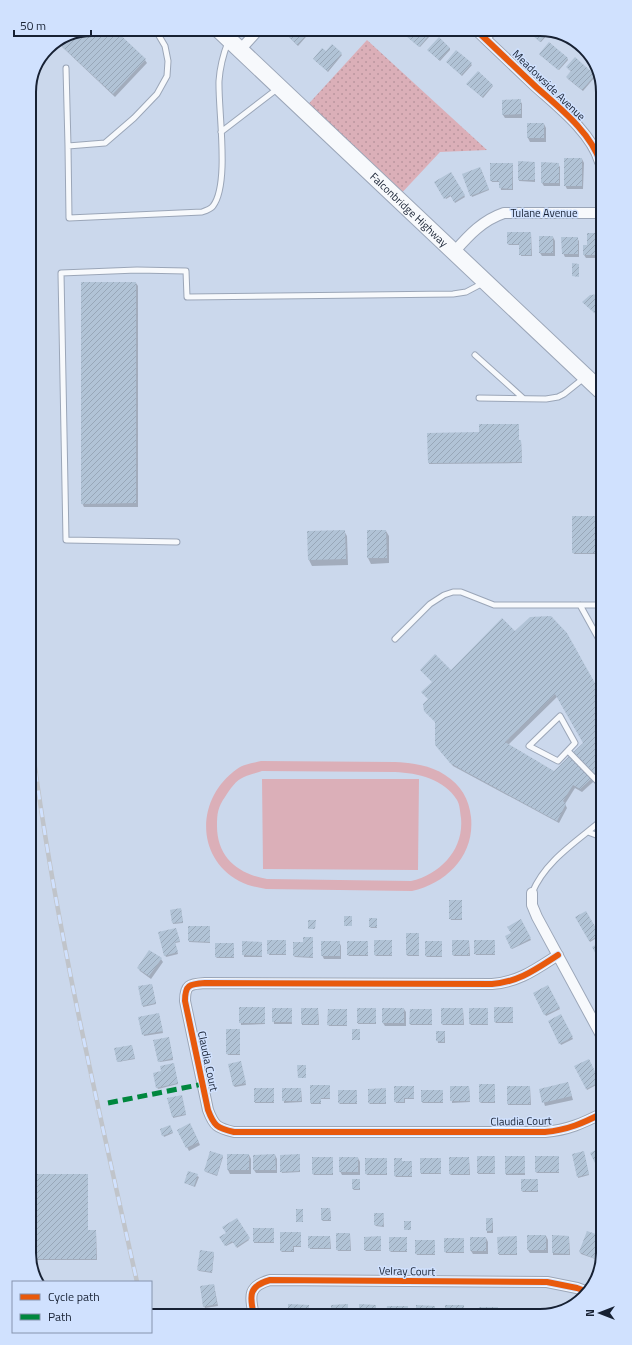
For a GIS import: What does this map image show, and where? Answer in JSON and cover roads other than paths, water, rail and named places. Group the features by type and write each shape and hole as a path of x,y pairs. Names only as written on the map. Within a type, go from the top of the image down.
{"main road":[{"name":"Falconbridge Highway","path":"229,39 455,251 485,282 596,386"}],"street":[{"name":"Meadowside Avenue","path":"485,38 573,121 589,141 596,153"},
{"name":"Tulane Avenue","path":"455,251 478,226 493,217 504,213 596,213"},
{"path":"532,893 532,905 537,917 596,1026"},
{"name":"Claudia Court","path":"558,955 517,979 492,984 205,983 191,986 185,991 185,1001 208,1110 215,1125 221,1129 234,1132 545,1132 570,1128 596,1117"},
{"name":"Velray Court","path":"253,1309 251,1301 255,1287 270,1280 547,1282 582,1290"}],"lane":[{"path":"68,146 105,143 134,118 157,94 167,76 168,61 165,46 159,36"},
{"path":"66,68 69,218 202,212 212,207 219,192 223,158 220,75 221,63 229,39"},
{"path":"221,132 279,87"},
{"path":"177,542 66,540 61,273 137,270 186,271 187,297 453,294 466,292 485,282"},
{"path":"475,355 524,398"},
{"path":"479,398 546,399 558,397 587,377"},
{"path":"395,639 430,604 444,595 453,592 461,592 494,605 596,605"},
{"path":"580,605 596,634"},
{"path":"560,716 575,744 568,751 558,761 529,746 560,716"},
{"path":"568,751 596,780"},
{"path":"532,893 539,877 545,870 596,825"},
{"path":"588,832 596,835"}],"railway":[{"path":"36,772 64,943 92,1079 137,1281"}]}
